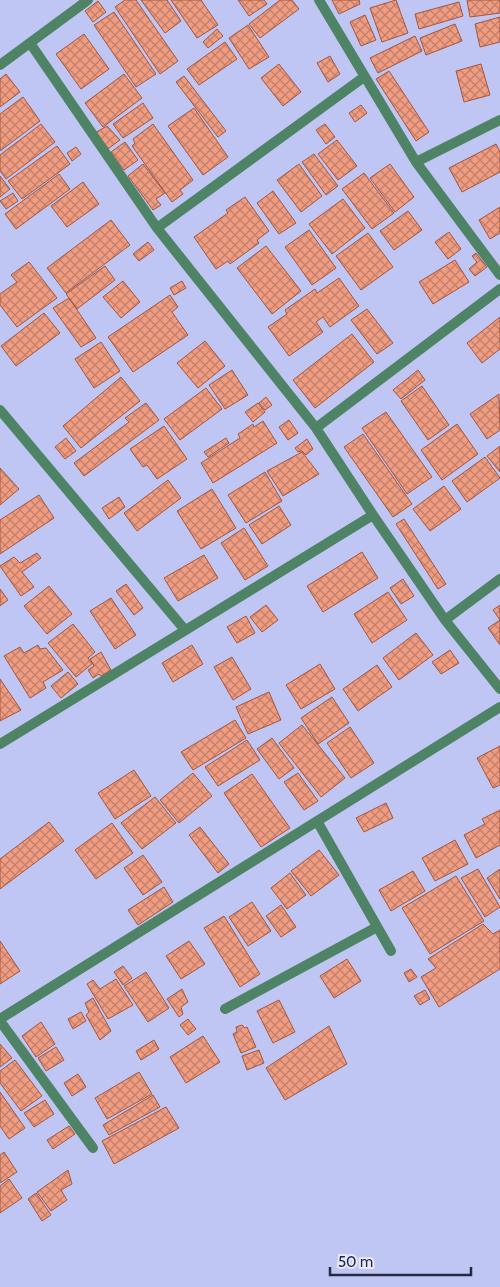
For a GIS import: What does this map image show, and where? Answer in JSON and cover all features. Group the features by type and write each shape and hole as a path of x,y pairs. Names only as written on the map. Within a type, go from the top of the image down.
{"street":[{"path":"0,65 88,0"},
{"path":"319,0 416,162 500,276"},
{"path":"30,43 156,228 316,428 445,620 500,688"},
{"path":"156,228 364,77"},
{"path":"416,162 500,120"},
{"path":"316,428 500,289"},
{"path":"1,413 185,630"},
{"path":"0,744 373,515"},
{"path":"445,620 500,580"},
{"path":"93,1148 0,1020 500,707"},
{"path":"317,821 391,951"},
{"path":"225,1009 377,927"}],"building":[{"path":"125,0 136,0 178,61 160,74 115,7"},
{"path":"141,0 167,0 181,21 165,33"},
{"path":"171,0 201,0 218,25 197,38"},
{"path":"238,0 264,0 267,4 249,16"},
{"path":"280,0 292,0 299,9 260,38 249,24"},
{"path":"332,0 359,0 360,4 339,14"},
{"path":"396,0 408,33 382,42 370,8"},
{"path":"467,0 500,0 500,13 470,17"},
{"path":"98,1 106,12 93,22 85,11"},
{"path":"459,2 463,16 419,29 415,14"},
{"path":"114,12 156,74 136,87 94,25"},
{"path":"365,15 376,40 361,46 350,22"},
{"path":"500,17 500,42 480,47 475,24"},
{"path":"455,24 462,41 426,55 420,38"},
{"path":"248,25 269,57 249,69 229,38"},
{"path":"217,29 223,36 208,48 203,42"},
{"path":"84,34 109,69 81,89 56,54"},
{"path":"415,36 422,51 378,73 370,58"},
{"path":"225,42 237,59 199,85 187,69"},
{"path":"330,56 340,74 328,82 317,63"},
{"path":"279,64 301,92 283,106 261,78"},
{"path":"481,64 490,95 464,102 456,71"},
{"path":"389,71 429,132 416,141 376,79"},
{"path":"6,74 20,92 0,107 0,79"},
{"path":"124,74 142,98 103,127 85,103"},
{"path":"184,76 226,131 218,137 176,82"},
{"path":"23,97 40,121 0,151 0,114"},
{"path":"143,103 153,118 123,138 113,124"},
{"path":"361,105 367,113 355,122 349,113"},
{"path":"194,108 228,157 203,175 168,126"},
{"path":"41,124 55,142 6,179 0,171 0,155"},
{"path":"153,124 193,180 180,190 183,194 172,202 132,146 135,143 133,139"},
{"path":"325,124 335,137 326,144 316,130"},
{"path":"107,126 120,140 105,151 93,134"},
{"path":"337,140 357,166 338,180 318,154"},
{"path":"125,142 138,160 124,170 111,152"},
{"path":"496,144 500,152 500,172 462,192 449,168"},
{"path":"57,146 70,164 22,199 8,181"},
{"path":"76,147 81,154 72,161 67,153"},
{"path":"314,154 338,186 326,195 302,162"},
{"path":"143,164 165,193 156,199 161,205 153,210 128,176"},
{"path":"299,164 322,196 301,212 277,180"},
{"path":"390,164 414,197 395,212 370,178"},
{"path":"364,173 394,213 372,229 342,189"},
{"path":"59,174 70,189 16,229 5,214"},
{"path":"0,176 10,189 0,197"},
{"path":"83,182 99,204 67,227 51,206"},
{"path":"273,191 296,223 279,234 257,203"},
{"path":"13,193 18,201 6,209 0,201"},
{"path":"245,197 269,231 257,240 259,243 230,264 228,261 216,269 194,237 228,213 226,210"},
{"path":"343,199 365,228 332,254 309,224"},
{"path":"500,207 500,233 490,239 479,220"},
{"path":"408,211 422,230 394,250 380,231"},
{"path":"111,220 130,245 66,293 47,268"},
{"path":"309,230 336,268 312,285 285,247"},
{"path":"449,232 461,249 448,259 435,242"},
{"path":"368,233 393,267 361,290 336,256"},
{"path":"148,242 154,250 139,261 133,254"},
{"path":"266,246 301,291 272,314 237,268"},
{"path":"476,253 487,267 475,276 469,269 477,262 472,256"},
{"path":"455,260 469,282 433,304 419,282"},
{"path":"29,262 57,298 17,327 0,305 0,294 17,282 11,275"},
{"path":"105,266 115,280 77,309 66,294"},
{"path":"339,278 359,306 330,327 323,317 316,322 323,332 289,356 268,327 287,314 285,310 315,289 317,293"},
{"path":"123,281 140,302 121,318 103,297"},
{"path":"182,281 186,288 174,295 170,288"},
{"path":"170,295 178,307 172,312 188,335 133,372 108,337"},
{"path":"69,298 96,338 81,347 53,308"},
{"path":"367,309 393,343 377,354 351,320"},
{"path":"44,313 60,333 16,366 1,346"},
{"path":"500,317 500,349 482,363 467,343"},
{"path":"352,334 374,362 315,408 293,380"},
{"path":"205,341 225,366 198,388 177,363"},
{"path":"101,342 120,371 94,388 75,359"},
{"path":"232,370 248,395 225,409 209,385"},
{"path":"418,370 425,380 401,399 393,390"},
{"path":"121,377 140,401 81,448 63,426"},
{"path":"422,386 449,425 428,440 401,401"},
{"path":"206,388 222,409 180,440 164,419"},
{"path":"499,394 500,430 487,439 470,414"},
{"path":"266,397 272,405 265,410 259,403"},
{"path":"146,403 159,420 84,476 74,463 129,422 125,418"},
{"path":"258,403 265,412 253,422 245,412"},
{"path":"386,412 432,477 407,494 362,428"},
{"path":"289,420 298,433 288,440 279,427"},
{"path":"263,421 277,443 213,483 201,463 240,438 238,434 253,424 254,427"},
{"path":"457,424 478,454 442,480 421,450"},
{"path":"164,426 187,459 157,479 147,465 143,467 130,449"},
{"path":"363,434 412,504 393,517 344,447"},
{"path":"66,438 76,451 65,459 55,447"},
{"path":"226,438 229,443 208,457 204,452"},
{"path":"307,439 313,449 306,455 302,451 298,452 295,448"},
{"path":"500,446 500,472 487,456"},
{"path":"302,452 319,474 283,496 267,471"},
{"path":"485,457 500,478 467,502 452,481"},
{"path":"0,468 19,489 0,505"},
{"path":"265,472 282,501 246,523 228,495"},
{"path":"168,480 181,498 137,531 124,513"},
{"path":"444,486 461,509 430,531 413,509"},
{"path":"212,489 236,528 201,549 177,511"},
{"path":"39,495 54,518 0,554 0,520"},
{"path":"119,497 125,507 109,519 102,508"},
{"path":"279,506 291,525 262,544 249,525"},
{"path":"404,519 446,584 438,589 396,524"},
{"path":"244,528 268,566 245,580 221,543"},
{"path":"362,552 378,578 323,612 307,586"},
{"path":"37,553 41,558 22,572 34,587 21,596 0,566 14,557 20,563"},
{"path":"204,555 218,578 178,601 164,578"},
{"path":"403,579 414,596 401,604 390,588"},
{"path":"126,584 143,608 134,615 116,591"},
{"path":"49,586 72,614 47,634 24,606"},
{"path":"0,589 8,600 0,606"},
{"path":"388,592 407,620 372,643 354,614"},
{"path":"111,598 136,635 115,649 90,611"},
{"path":"266,605 278,620 262,632 250,617"},
{"path":"500,605 500,620 493,610"},
{"path":"246,616 255,633 237,643 227,627"},
{"path":"500,620 500,645 488,628"},
{"path":"73,624 95,652 88,658 92,664 76,677 48,643"},
{"path":"416,633 433,655 399,680 383,658"},
{"path":"38,645 40,649 46,648 63,670 43,682 46,688 30,698 4,656 20,647 24,653"},
{"path":"192,645 203,664 173,682 162,663"},
{"path":"450,650 459,663 441,674 432,662"},
{"path":"101,652 111,670 93,678 88,670 94,666 90,659"},
{"path":"232,657 251,689 233,700 214,667"},
{"path":"320,664 335,689 301,709 286,685"},
{"path":"377,665 392,687 358,711 343,689"},
{"path":"68,672 78,684 61,698 51,686"},
{"path":"0,679 21,710 0,721"},
{"path":"269,692 281,720 248,734 236,707"},
{"path":"332,697 349,723 318,744 301,718"},
{"path":"235,720 246,738 193,770 181,752"},
{"path":"302,725 345,778 321,797 279,743"},
{"path":"350,727 374,763 351,778 327,743"},
{"path":"272,738 294,768 279,779 257,749"},
{"path":"247,740 260,760 218,786 205,767"},
{"path":"500,746 500,785 493,788 477,758"},
{"path":"134,770 151,796 115,819 98,793"},
{"path":"193,773 212,796 179,823 160,800"},
{"path":"298,773 318,801 304,810 284,782"},
{"path":"252,774 290,828 261,847 224,793"},
{"path":"155,797 176,823 142,849 121,823"},
{"path":"386,803 393,818 364,832 356,818"},
{"path":"500,810 500,845 476,858 464,835 485,824 482,819"},
{"path":"49,822 64,841 0,889 0,859"},
{"path":"112,823 133,853 96,879 75,850"},
{"path":"200,827 229,864 218,873 189,835"},
{"path":"455,840 468,864 435,881 422,858"},
{"path":"319,850 339,875 311,896 291,871"},
{"path":"143,855 162,882 143,895 124,868"},
{"path":"478,869 500,907 485,917 461,878"},
{"path":"500,869 500,899 487,878"},
{"path":"413,871 425,891 391,911 379,890"},
{"path":"290,873 306,895 287,909 271,888"},
{"path":"456,876 484,921 430,954 402,908"},
{"path":"164,887 173,902 138,925 128,910"},
{"path":"252,902 271,931 248,946 229,917"},
{"path":"281,905 296,927 281,937 266,916"},
{"path":"224,916 260,974 240,987 204,928"},
{"path":"483,924 493,934 500,930 500,969 439,1007 421,977 436,968 428,959"},
{"path":"0,941 20,971 0,984"},
{"path":"189,941 205,964 181,979 166,956"},
{"path":"347,959 361,981 334,998 320,976"},
{"path":"123,966 132,978 123,985 114,972"},
{"path":"411,969 417,977 409,982 404,973"},
{"path":"146,972 169,1008 148,1022 124,986"},
{"path":"116,979 133,1005 108,1019 87,984 93,980 100,989"},
{"path":"182,989 188,1002 181,1007 183,1014 179,1017 167,999"},
{"path":"425,990 430,999 420,1005 414,996"},
{"path":"93,998 111,1031 100,1040 86,1015 89,1012 85,1003"},
{"path":"279,1000 295,1032 273,1043 257,1011"},
{"path":"81,1012 86,1021 73,1029 68,1019"},
{"path":"188,1019 196,1029 188,1035 180,1025"},
{"path":"41,1022 55,1044 36,1057 22,1036"},
{"path":"242,1025 245,1028 247,1027 256,1047 241,1053 233,1034 237,1032 236,1027"},
{"path":"329,1026 347,1064 285,1100 266,1068"},
{"path":"203,1036 220,1062 186,1083 170,1057"},
{"path":"154,1040 159,1049 141,1060 136,1051"},
{"path":"0,1044 12,1058 0,1067"},
{"path":"56,1047 64,1060 46,1071 38,1058"},
{"path":"259,1050 264,1063 247,1070 242,1056"},
{"path":"15,1060 42,1096 21,1111 0,1083 0,1071"},
{"path":"139,1072 152,1094 107,1119 95,1098"},
{"path":"78,1074 86,1087 72,1096 64,1083"},
{"path":"0,1092 25,1128 9,1139 0,1126"},
{"path":"153,1095 160,1107 109,1135 103,1125"},
{"path":"45,1100 54,1114 34,1127 24,1113"},
{"path":"166,1107 179,1128 114,1164 102,1141"},
{"path":"69,1126 75,1134 53,1149 47,1140"},
{"path":"4,1152 17,1172 0,1183 0,1155"},
{"path":"68,1170 72,1184 61,1190 67,1200 51,1211 37,1192"},
{"path":"9,1179 22,1198 0,1213 0,1186"},
{"path":"36,1193 51,1215 42,1221 28,1199"}]}
